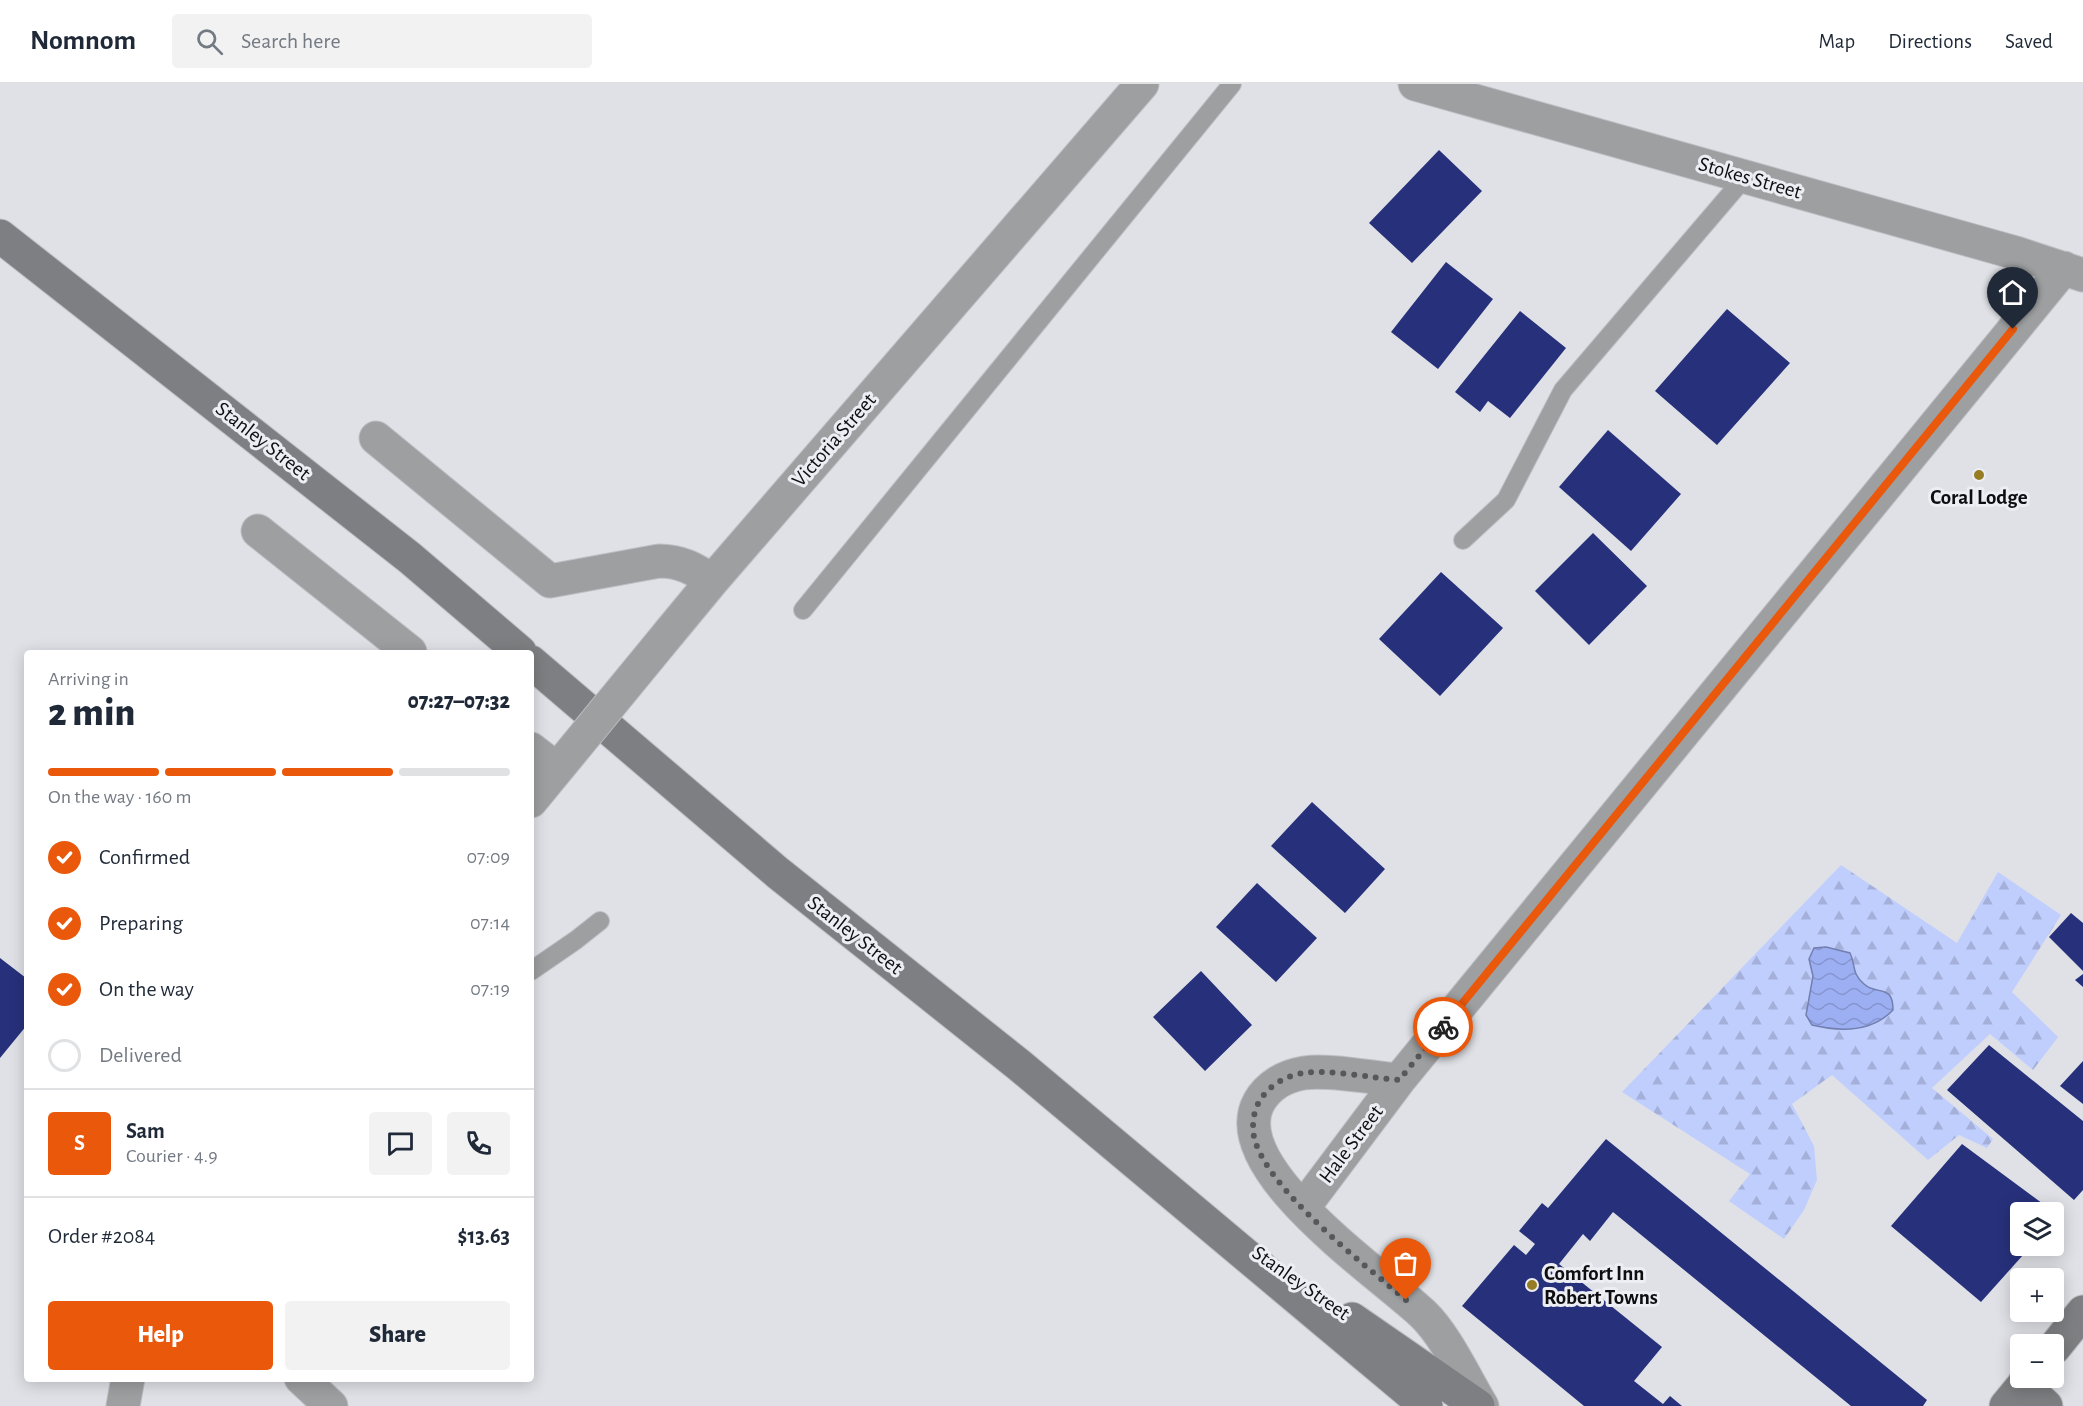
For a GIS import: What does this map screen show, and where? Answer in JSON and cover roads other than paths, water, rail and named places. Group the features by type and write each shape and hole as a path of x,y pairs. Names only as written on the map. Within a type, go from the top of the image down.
{"main road":[{"name":"Stanley Street","path":"0,236 410,558 518,650"},
{"name":"Stanley Street","path":"534,665 778,873 1019,1065 1426,1406"},
{"name":"Stanley Street","path":"1183,1202 1480,1406"},
{"path":"2064,1336 2083,1312"}],"street":[{"name":"Victoria Street","path":"534,797 712,581 1142,84"},
{"name":"Stokes Street","path":"1415,84 2074,272"},
{"name":"Hale Street","path":"1303,1208 1399,1080 2074,272"},
{"path":"376,438 550,581 660,561 673,561 686,564 712,581"},
{"path":"258,531 407,650"},
{"path":"534,750 567,757"},
{"name":"Hale Street","path":"1399,1080 1325,1072 1303,1073 1271,1086 1260,1100 1253,1115 1254,1137 1276,1178 1303,1208 1340,1245 1431,1323 1480,1406"},
{"path":"123,1406 127,1382"},
{"path":"305,1382 331,1406"}],"lane":[{"path":"803,610 1232,84"},
{"path":"1463,540 1506,500 1563,390 1745,177"},
{"path":"534,969 600,921"}],"water":[{"path":"1826,947 1850,953 1855,973 1860,980 1869,987 1887,993 1890,996 1893,1010 1876,1023 1856,1028 1834,1029 1812,1025 1806,1015 1813,976 1809,959 1814,948"}],"place":[{"name":"Coral Lodge","path":"1979,475"},
{"name":"Comfort Inn Robert Towns","path":"1532,1285"}]}
